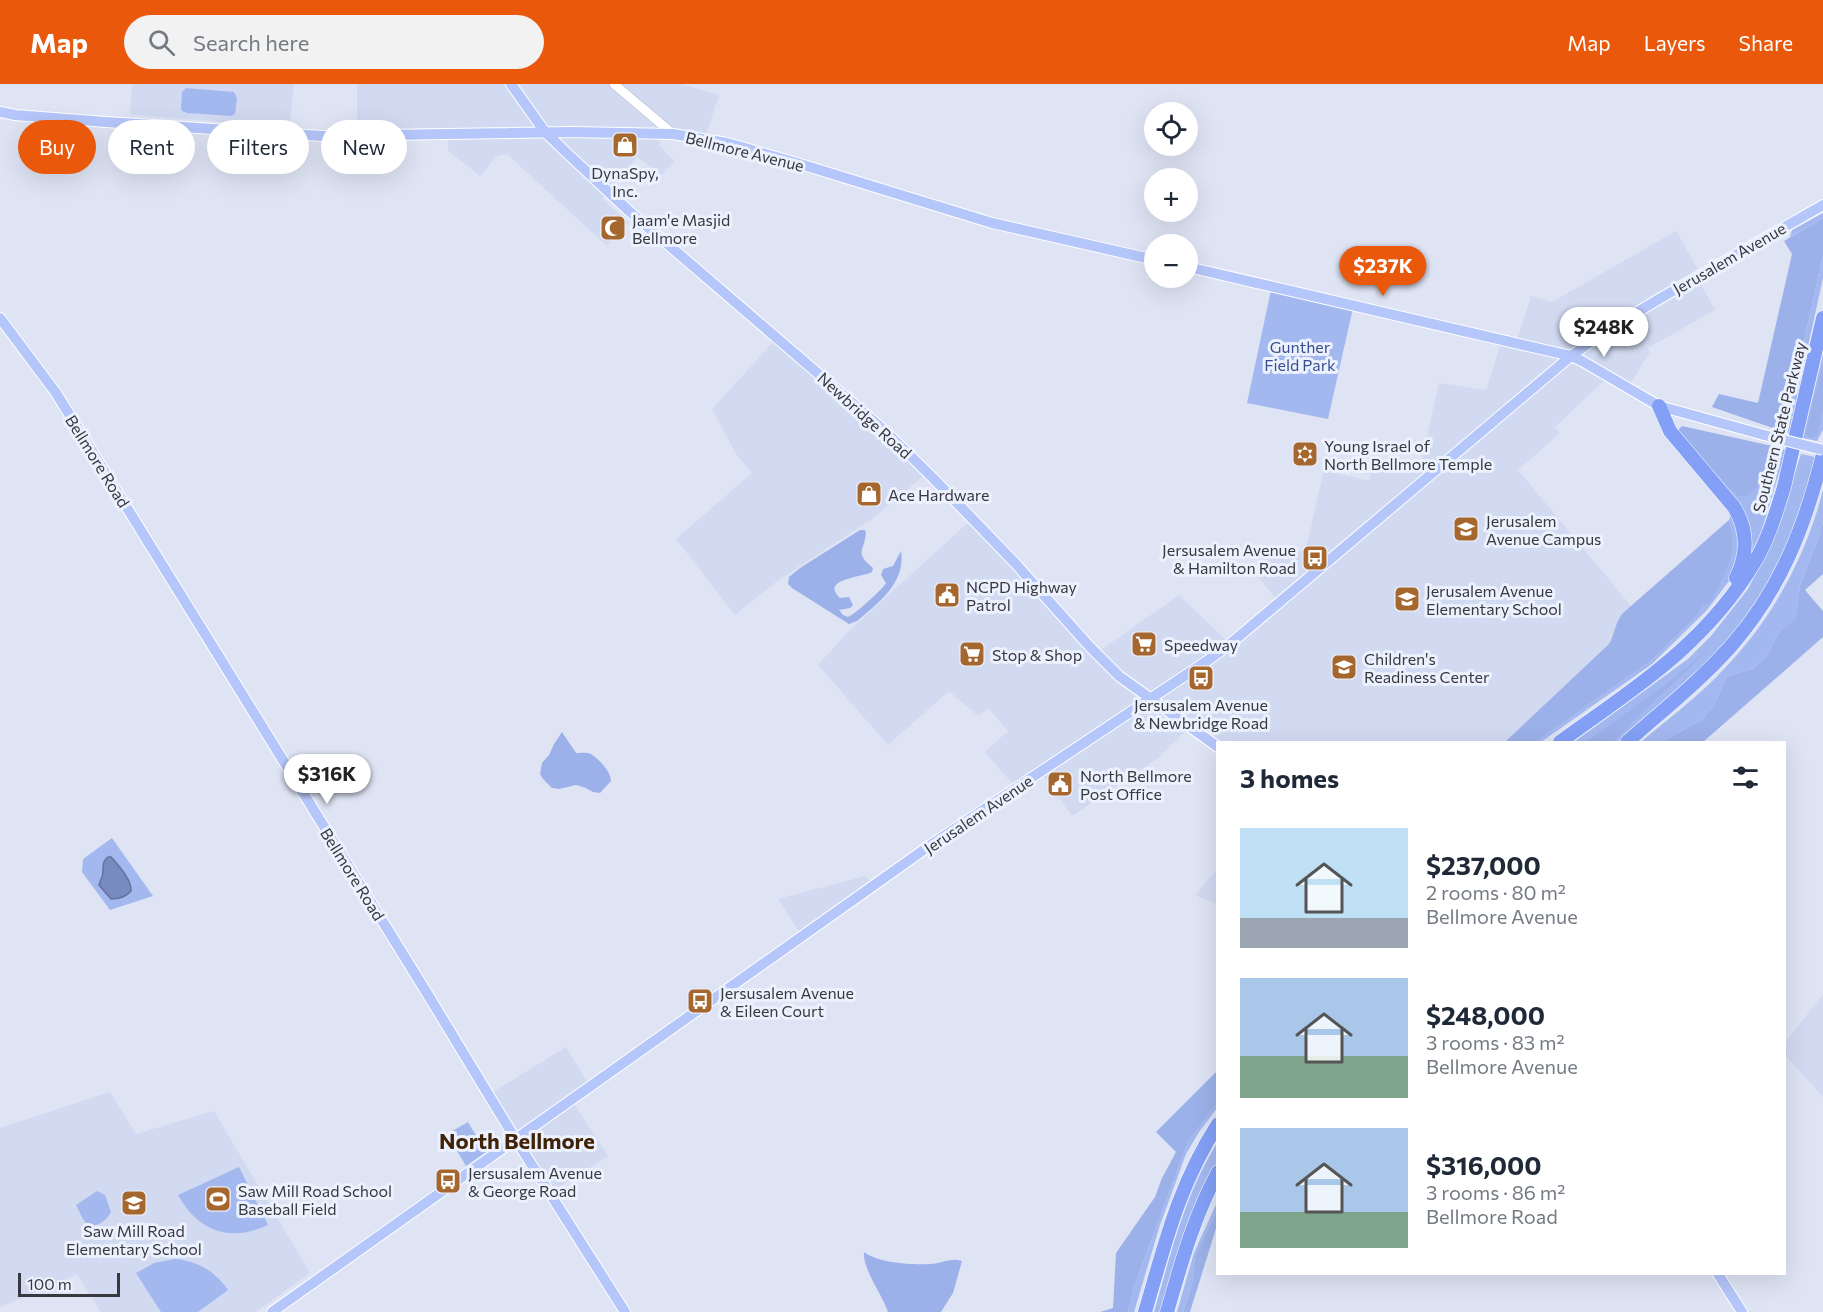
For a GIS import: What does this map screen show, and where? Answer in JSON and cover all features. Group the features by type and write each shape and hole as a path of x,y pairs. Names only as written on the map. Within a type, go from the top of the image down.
{"highway":[{"name":"Southern State Parkway","path":"1561,741 1674,659 1715,617 1755,562 1776,513 1798,432 1823,318"},
{"path":"1659,406 1670,431 1734,507 1744,530 1746,547 1743,562 1715,617"},
{"path":"1628,741 1705,673 1754,617 1779,578 1797,540 1813,494 1823,452"},
{"path":"1145,1312 1180,1198 1189,1175 1216,1128"},
{"path":"1167,1312 1184,1253 1200,1209 1216,1176"}],"main road":[{"name":"Newbridge Road","path":"511,84 545,132 629,211 885,431 969,514 1119,676 1216,746"},
{"name":"Bellmore Avenue","path":"0,112 106,122 322,136 545,132 673,134 737,146 993,223 1144,257"},
{"name":"Jerusalem Avenue","path":"272,1312 932,844 1230,644 1571,356 1603,333 1823,205"},
{"path":"1198,269 1571,356 1659,406 1823,452"},
{"name":"Bellmore Road","path":"0,318 56,393 516,1140 625,1312"},
{"path":"1719,1275 1742,1312"}],"street":[{"path":"614,84 673,134"}],"shaded area":[{"path":"132,84 294,84 290,120 207,121 130,114"},
{"path":"357,84 682,84 719,95 705,138 665,133 659,145 674,161 662,175 637,157 602,199 628,222 607,246 507,154 497,156 480,176 448,151 449,128 407,129 407,120 357,120"},
{"path":"1823,218 1823,255 1784,432 1712,407 1719,394 1758,403 1792,254 1784,241"},
{"path":"1676,231 1700,273 1696,276 1715,310 1648,348 1650,352 1627,389 1607,378 1555,427 1560,433 1518,470 1631,606 1626,628 1506,741 1216,741 1190,727 1157,759 1072,816 1042,774 1017,789 985,752 1008,731 988,708 978,716 949,691 888,745 818,665 850,630 972,519 1095,654 1179,595 1230,644 1278,601 1252,570 1281,547 1305,552 1324,470 1369,481 1375,456 1420,469 1439,383 1486,390 1502,340 1516,343 1531,296 1552,302"},
{"path":"776,339 927,473 872,519 777,581 735,615 676,539 752,473 736,454 712,409"},
{"path":"1823,365 1823,409 1817,436 1810,438 1805,433"},
{"path":"1682,426 1786,450 1756,489 1747,496 1738,496 1682,440 1679,429"},
{"path":"1729,520 1732,543 1729,563 1711,602 1703,606 1697,616 1652,660 1537,741 1506,741 1609,644 1623,613"},
{"path":"1823,522 1823,574 1805,590 1823,611 1823,637 1704,741 1663,741 1703,719 1714,705 1727,676 1753,669 1766,657 1780,631 1795,619 1800,586"},
{"path":"860,530 865,530 866,533 862,555 873,568 872,572 845,580 835,587 835,592 840,598 849,597 853,605 850,608 839,610 843,615 848,617 851,615 884,586 886,583 881,575 883,569 893,566 901,551 901,562 899,573 889,591 857,621 849,624 788,584 789,577 800,568"},
{"path":"1710,648 1613,741 1587,741 1666,684"},
{"path":"562,732 576,753 591,754 607,770 611,781 600,793 576,785 559,789 552,788 543,779 540,774 542,763"},
{"path":"111,857 118,865 131,887 127,895 116,899 111,899 99,885 104,862"},
{"path":"1216,870 1216,904 1195,895"},
{"path":"865,876 874,884 801,934 778,899"},
{"path":"1823,994 1823,1097 1786,1056 1786,1042"},
{"path":"566,1047 589,1085 571,1099 608,1156 549,1194 488,1095"},
{"path":"1216,1072 1216,1105 1188,1142 1134,1287 1128,1312 1100,1312 1113,1308 1116,1253 1155,1197 1176,1152 1156,1132"},
{"name":"Saw Mill Road Elementary School","path":"110,1092 136,1134 214,1111 310,1273 256,1312 101,1312 77,1274 0,1307 0,1128"},
{"path":"1216,1212 1216,1228 1190,1312 1183,1312 1192,1284 1195,1256"},
{"path":"864,1252 878,1259 905,1264 962,1261 953,1293 941,1312 888,1312 869,1274"}],"green space":[{"path":"186,88 234,92 237,98 235,114 231,116 182,111 182,92"},
{"path":"1823,213 1823,218 1790,237 1792,230"},
{"path":"1823,255 1823,278 1789,433 1784,432"},
{"name":"Gunther Field Park","path":"1271,290 1353,308 1328,419 1247,403"},
{"path":"1823,354 1823,430 1817,441 1803,438"},
{"path":"1682,440 1756,489 1786,450 1761,533 1750,555 1749,540"},
{"path":"1801,454 1815,457 1807,497 1792,540 1762,594 1737,628 1699,670 1618,741 1575,741 1688,659 1711,636 1748,589 1775,535"},
{"path":"1823,490 1823,522 1800,586 1795,619 1780,631 1766,657 1753,669 1727,676 1714,705 1703,719 1663,741 1642,741 1715,679 1741,650 1785,586 1816,515"},
{"path":"1733,514 1743,549 1729,581 1707,610 1652,664 1542,741 1537,741 1652,660 1697,616 1703,606 1731,527 1730,516"},
{"path":"112,838 153,896 110,910 82,872 83,859"},
{"path":"1216,1105 1216,1110 1186,1154 1160,1225 1134,1312 1128,1312 1134,1287 1188,1142"},
{"path":"468,1122 486,1152 466,1166 447,1134"},
{"path":"1216,1145 1216,1165 1189,1221 1161,1312 1154,1312 1173,1246 1196,1182"},
{"name":"Saw Mill Road School Baseball Field","path":"239,1167 268,1225 241,1233 228,1233 205,1225 186,1207 178,1195"},
{"path":"97,1191 105,1195 111,1212 97,1225 89,1225 76,1205"},
{"path":"1216,1204 1216,1212 1195,1256 1192,1284 1183,1312 1177,1312 1194,1253"},
{"path":"175,1259 191,1262 212,1272 228,1290 198,1312 161,1312 136,1273 154,1263"}],"place":[{"name":"DynaSpy, Inc.","path":"625,145"},
{"name":"Jaam'e Masjid Bellmore","path":"613,228"},
{"name":"Young Israel of North Bellmore Temple","path":"1305,454"},
{"name":"Ace Hardware","path":"869,494"},
{"name":"Jerusalem Avenue Campus","path":"1466,529"},
{"name":"Jersusalem Avenue & Hamilton Road","path":"1315,558"},
{"name":"NCPD Highway Patrol","path":"947,595"},
{"name":"Jerusalem Avenue Elementary School","path":"1407,599"},
{"name":"Speedway","path":"1144,644"},
{"name":"Stop & Shop","path":"972,654"},
{"name":"Children's Readiness Center","path":"1344,667"},
{"name":"Jersusalem Avenue & Newbridge Road","path":"1201,678"},
{"name":"North Bellmore Post Office","path":"1060,784"},
{"name":"Jersusalem Avenue & Eileen Court","path":"700,1001"},
{"name":"Jersusalem Avenue & George Road","path":"448,1181"},
{"name":"Saw Mill Road School Baseball Field","path":"218,1199"},
{"name":"Saw Mill Road Elementary School","path":"134,1203"}],"district":[{"name":"North Bellmore","path":"517,1140"}]}
